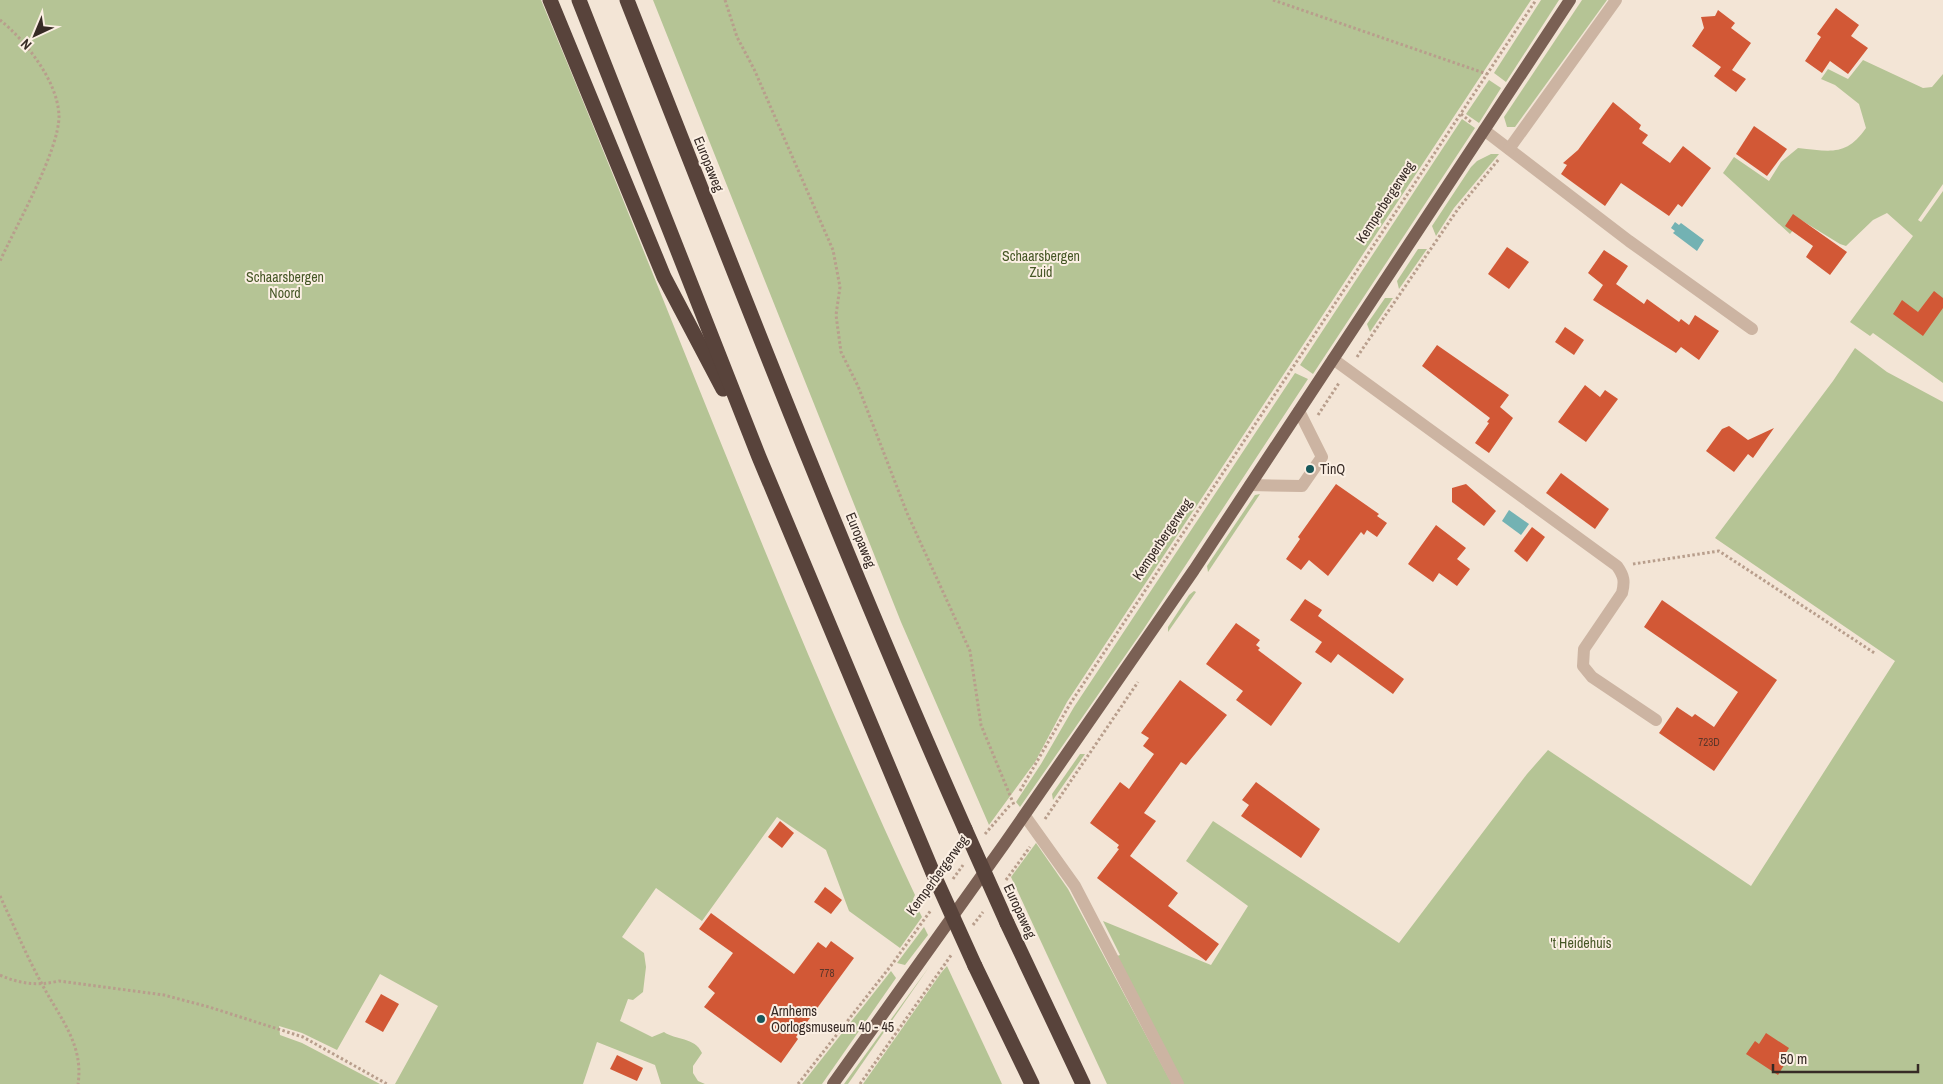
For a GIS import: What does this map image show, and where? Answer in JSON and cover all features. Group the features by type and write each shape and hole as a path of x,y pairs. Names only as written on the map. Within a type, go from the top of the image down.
{"highway":[{"path":"550,0 664,277 759,457"},
{"path":"578,0 759,457 933,873 1032,1084"},
{"name":"Europaweg","path":"627,0 756,326 918,723 1007,923 1083,1084"}],"main road":[{"path":"833,1084 1024,816 1250,485 1570,0"}],"street":[{"path":"1509,149 1616,0"},
{"path":"1484,130 1629,241 1752,329"},
{"path":"1333,360 1617,566 1623,575 1622,592 1584,649 1582,666 1592,677 1656,720"},
{"path":"1250,485 1302,486 1322,457 1299,411"},
{"path":"1024,816 1075,886 1178,1084"}],"path":[{"path":"725,0 737,37 754,69 833,250 840,287 836,315 841,352 858,386 907,513 970,651 981,725 1012,803"},
{"path":"1273,0 1487,74"},
{"name":"Kemperbergerweg","path":"980,842 1012,803 1038,762 1070,704 1536,0"},
{"path":"0,20 28,47 47,76 59,115 56,133 46,162 0,261"},
{"path":"1617,566 1719,552 1876,654"},
{"path":"1004,882 1039,835"},
{"name":"Kemperbergerweg","path":"951,882 968,858"},
{"path":"0,896 42,985 74,1042 79,1057 78,1084"},
{"path":"970,929 987,905"},
{"name":"Kemperbergerweg","path":"798,1084 893,963 934,906"},
{"path":"860,1084 953,952"},
{"path":"0,975 17,982 42,985 59,982 164,995 209,1007 303,1037 387,1084"}],"green space":[{"name":"Schaarsbergen Noord","path":"0,0 541,0 769,562 865,785 915,895 913,899 922,917 900,948 849,911 826,850 777,817 702,921 656,888 622,937 644,953 646,967 643,992 633,1000 628,999 620,1021 652,1037 664,1032 695,1044 702,1053 693,1066 693,1073 698,1081 705,1084 661,1084 655,1065 597,1042 583,1084 395,1084 438,1006 380,974 337,1050 302,1033 279,1026 280,1035 302,1043 380,1084 0,1084"},
{"name":"Schaarsbergen Zuid","path":"653,0 1531,0 1067,702 1035,762 989,825 901,622"},
{"path":"1541,0 1559,0 1506,82 1494,73"},
{"path":"1582,0 1607,0 1515,127 1507,127 1504,117"},
{"path":"1863,60 1923,88 1932,87 1943,74 1943,184 1918,220 1921,222 1943,191 1943,383 1873,333 1870,336 1850,322 1913,236 1887,213 1873,220 1846,246 1801,220 1790,234 1723,173 1734,157 1769,181 1781,162 1798,148 1828,151 1844,148 1851,144 1866,128 1859,104 1835,85 1821,79 1828,69 1848,79"},
{"path":"1489,80 1501,88 1479,123 1466,114"},
{"path":"1462,119 1475,128 1313,374 1300,365"},
{"path":"1491,154 1499,154 1454,208 1436,236 1432,226 1471,167 1477,161"},
{"path":"1418,249 1427,249 1399,289 1397,281"},
{"path":"1385,298 1393,298 1370,332 1367,324"},
{"name":"'t Heidehuis","path":"1855,348 1887,372 1943,402 1943,1084 1183,1084 1117,956 1120,955 1103,921 1211,965 1248,906 1186,861 1213,821 1399,943 1527,774 1548,750 1751,886 1895,661 1715,538 1833,381"},
{"path":"1295,373 1308,379 1143,630 1020,807 1016,802 1041,764 1074,707"},
{"path":"1260,494 1208,572 1207,566 1255,495"},
{"path":"1194,591 1196,592 1168,632 1168,627 1189,595"},
{"path":"1080,754 1085,754 1053,800 1052,794"},
{"path":"1036,843 1068,889 1172,1084 1107,1084 1011,877"},
{"path":"924,927 928,935 905,965 897,963"},
{"path":"947,966 1002,1084 863,1084 941,973"},
{"path":"929,967 848,1084 844,1084"},
{"path":"891,971 896,978 822,1084 802,1084"}],"water":[{"path":"1675,222 1679,225 1681,223 1704,240 1697,251 1673,233 1675,231 1671,228"},
{"path":"1509,510 1529,524 1521,535 1502,521"}],"building":[{"path":"1836,8 1859,25 1851,36 1868,48 1848,74 1830,61 1822,73 1805,61 1821,37 1817,34"},
{"path":"1718,10 1735,23 1731,28 1751,43 1732,70 1746,79 1736,92 1714,76 1721,67 1692,46 1704,28 1701,17 1715,16"},
{"path":"1613,102 1641,125 1639,129 1648,135 1642,143 1670,163 1683,146 1711,168 1682,207 1678,204 1669,216 1621,183 1605,206 1561,174 1567,165 1563,163 1578,150"},
{"path":"1754,126 1787,149 1767,176 1736,154"},
{"path":"1793,214 1847,252 1830,275 1806,257 1813,246 1785,226"},
{"path":"1507,247 1529,262 1509,289 1488,274"},
{"path":"1604,250 1628,266 1616,284 1644,304 1647,299 1679,322 1681,319 1689,325 1695,315 1719,331 1699,360 1681,347 1676,353 1593,300 1603,285 1588,273"},
{"path":"1934,291 1943,298 1943,308 1923,336 1893,314 1902,300 1918,312"},
{"path":"1565,327 1584,340 1574,355 1555,342"},
{"path":"1437,345 1509,395 1500,407 1513,418 1489,453 1475,443 1489,423 1487,422 1490,418 1422,366"},
{"path":"1585,385 1600,397 1605,390 1618,399 1586,442 1558,422"},
{"path":"1729,426 1748,440 1774,428 1753,458 1748,454 1734,472 1706,451 1722,429"},
{"path":"1561,473 1609,509 1595,529 1546,493"},
{"path":"1336,484 1379,514 1377,516 1387,523 1377,537 1367,530 1364,535 1361,532 1328,576 1309,560 1301,570 1286,559 1300,539 1298,537"},
{"path":"1466,484 1496,511 1484,526 1452,502 1452,488"},
{"path":"1436,525 1466,548 1457,559 1470,569 1457,586 1439,573 1433,582 1408,564"},
{"path":"1532,527 1545,537 1527,562 1514,551"},
{"path":"1305,599 1322,610 1318,616 1404,679 1393,694 1338,654 1331,663 1315,652 1322,642 1290,620"},
{"path":"1662,600 1777,680 1714,771 1659,733 1677,707 1692,717 1695,714 1714,727 1738,692 1644,627"},
{"path":"1236,623 1260,640 1256,645 1260,648 1258,650 1302,683 1271,726 1236,700 1243,691 1206,664"},
{"path":"1180,680 1227,715 1186,765 1181,762 1144,813 1156,821 1130,856 1178,893 1168,906 1219,944 1206,961 1097,878 1119,849 1117,848 1119,845 1090,823 1120,782 1129,789 1154,754 1143,746 1149,738 1141,733"},
{"path":"1256,782 1320,829 1301,858 1241,816 1249,805 1242,800"},
{"path":"780,821 794,833 782,848 768,837"},
{"path":"825,887 842,900 831,914 814,902"},
{"path":"711,913 794,974 818,942 826,948 831,941 854,958 796,1037 798,1039 781,1063 704,1007 715,993 708,987 733,953 699,929"},
{"path":"381,994 399,1004 383,1032 365,1022"},
{"path":"1766,1033 1789,1048 1782,1059 1786,1062 1778,1075 1746,1054 1755,1041 1759,1044"},
{"path":"617,1055 643,1068 637,1081 610,1069"}],"place":[{"name":"TinQ","path":"1310,469"},
{"name":"Arnhems Oorlogsmuseum 40 - 45","path":"761,1019"}]}
